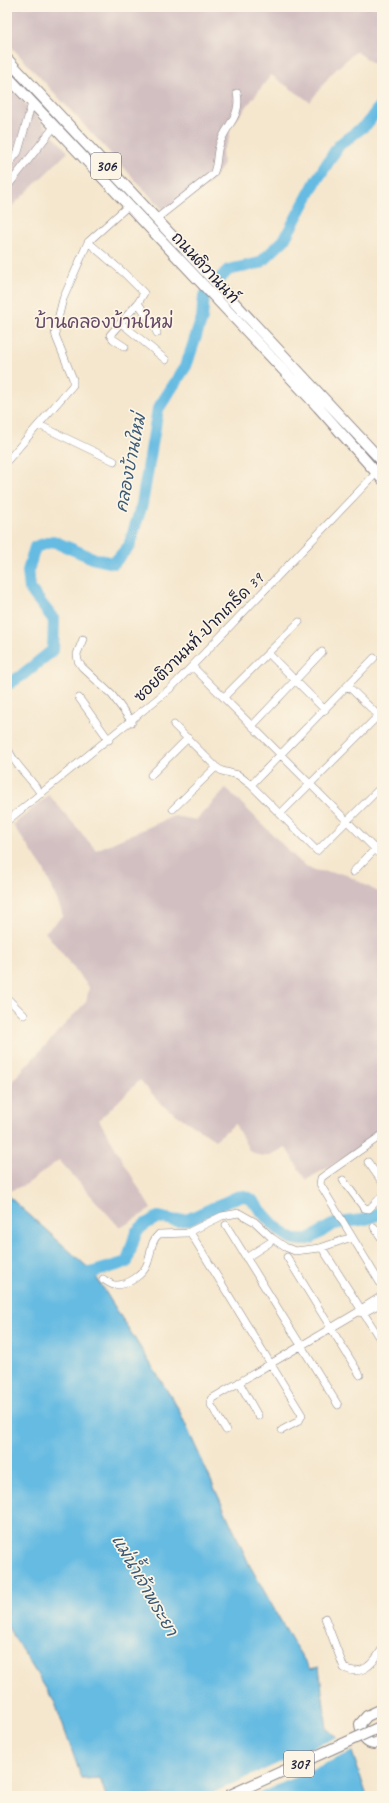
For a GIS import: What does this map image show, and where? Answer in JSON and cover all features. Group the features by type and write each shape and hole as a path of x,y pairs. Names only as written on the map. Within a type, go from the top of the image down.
{"main road":[{"name":"ถนนติวานนท์","path":"7,59 156,219 201,276"},
{"name":"ถนนติวานนท์","path":"7,76 128,206 201,276 382,461"},
{"name":"ถนนติวานนท์","path":"227,303 380,473"},
{"path":"382,1709 367,1716 360,1724 364,1738 367,1741 374,1744 382,1740"},
{"name":"307","path":"228,1796 382,1726"}],"street":[{"path":"156,219 214,174 217,166 219,144 236,114 238,105 237,93"},
{"path":"21,170 9,164 18,152 32,103"},
{"path":"7,187 54,127"},
{"path":"7,461 73,385 59,347 55,331 63,300 88,242 128,206"},
{"path":"88,242 124,273 144,293 138,303 112,332 111,336 125,347"},
{"path":"138,303 154,326 157,333"},
{"path":"121,323 166,360"},
{"path":"39,425 114,461"},
{"name":"ซอยติวานนท์-ปากเกร็ด 39","path":"7,821 132,722 193,666 380,473"},
{"path":"224,697 299,622"},
{"path":"83,639 77,654 78,661 82,667 112,695 132,722"},
{"path":"253,725 322,652"},
{"path":"268,653 325,710"},
{"path":"251,785 374,658"},
{"path":"193,666 382,856"},
{"path":"280,814 380,718 348,686"},
{"path":"80,698 110,740"},
{"path":"174,725 216,767 222,771 238,775 251,785 317,851 382,786"},
{"path":"151,775 188,738"},
{"path":"7,746 10,754 33,781 41,794"},
{"path":"173,809 216,767"},
{"path":"353,872 382,842"},
{"path":"7,998 24,1015"},
{"path":"382,1135 321,1178 320,1184 351,1235 379,1274 382,1286"},
{"path":"368,1162 382,1182"},
{"path":"343,1180 364,1208 369,1208 382,1196"},
{"path":"103,1279 115,1285 124,1284 140,1275 148,1263 153,1240 159,1234 190,1232 222,1216 239,1213 255,1222 272,1238 285,1247 295,1251 322,1248 351,1235"},
{"path":"226,1225 338,1405"},
{"path":"374,1227 382,1239"},
{"path":"190,1232 302,1415 299,1421 282,1430"},
{"path":"246,1258 269,1243"},
{"path":"322,1248 382,1342"},
{"path":"286,1257 360,1375"},
{"path":"361,1311 382,1296"},
{"path":"226,1430 210,1402 211,1399 331,1327 361,1311 382,1303"},
{"path":"238,1382 258,1416"},
{"path":"324,1618 344,1668 351,1672 358,1672 368,1668 382,1649"}],"shaded area":[{"path":"7,7 382,7 382,70 356,51 331,74 310,102 271,75 231,127 228,142 222,151 223,166 208,185 165,212 7,42"},
{"path":"12,89 68,152 7,211 7,95"},
{"path":"226,788 299,861 312,870 345,874 382,894 382,1044 380,1046 382,1049 382,1132 351,1154 306,1180 286,1148 267,1156 257,1155 249,1150 235,1124 215,1140 162,1105 140,1080 99,1120 151,1209 120,1228 59,1160 27,1184 7,1192 7,1092 13,1080 86,1002 89,987 45,932 63,916 61,909 44,870 13,825 49,795 96,850 174,816 196,820"}],"water":[{"name":"แม่น้ำเจ้าพระยา","path":"7,1195 93,1272 178,1408 249,1564 292,1641 310,1669 319,1667 327,1729 351,1749 367,1796 106,1796 100,1778 82,1779 55,1703 7,1626"}],"pier":[{"path":"339,1736 353,1751 253,1796 206,1796"}],"waterway":[{"name":"คลองบ้านใหม่","path":"7,685 21,676 53,650 54,620 30,589 28,571 35,547 53,541 95,559 114,563 129,546 142,504 158,409 186,366 202,318 204,296 228,270 260,263 284,240 316,181 339,145 367,124 382,103"},
{"path":"77,1277 127,1262 136,1232 144,1225 158,1217 177,1221 189,1219 237,1197 245,1196 251,1199 269,1220 283,1233 291,1238 299,1240 312,1238 335,1224 366,1219 377,1215 382,1211"}],"district":[{"name":"บ้านคลองบ้านใหม่","path":"104,322"}]}
